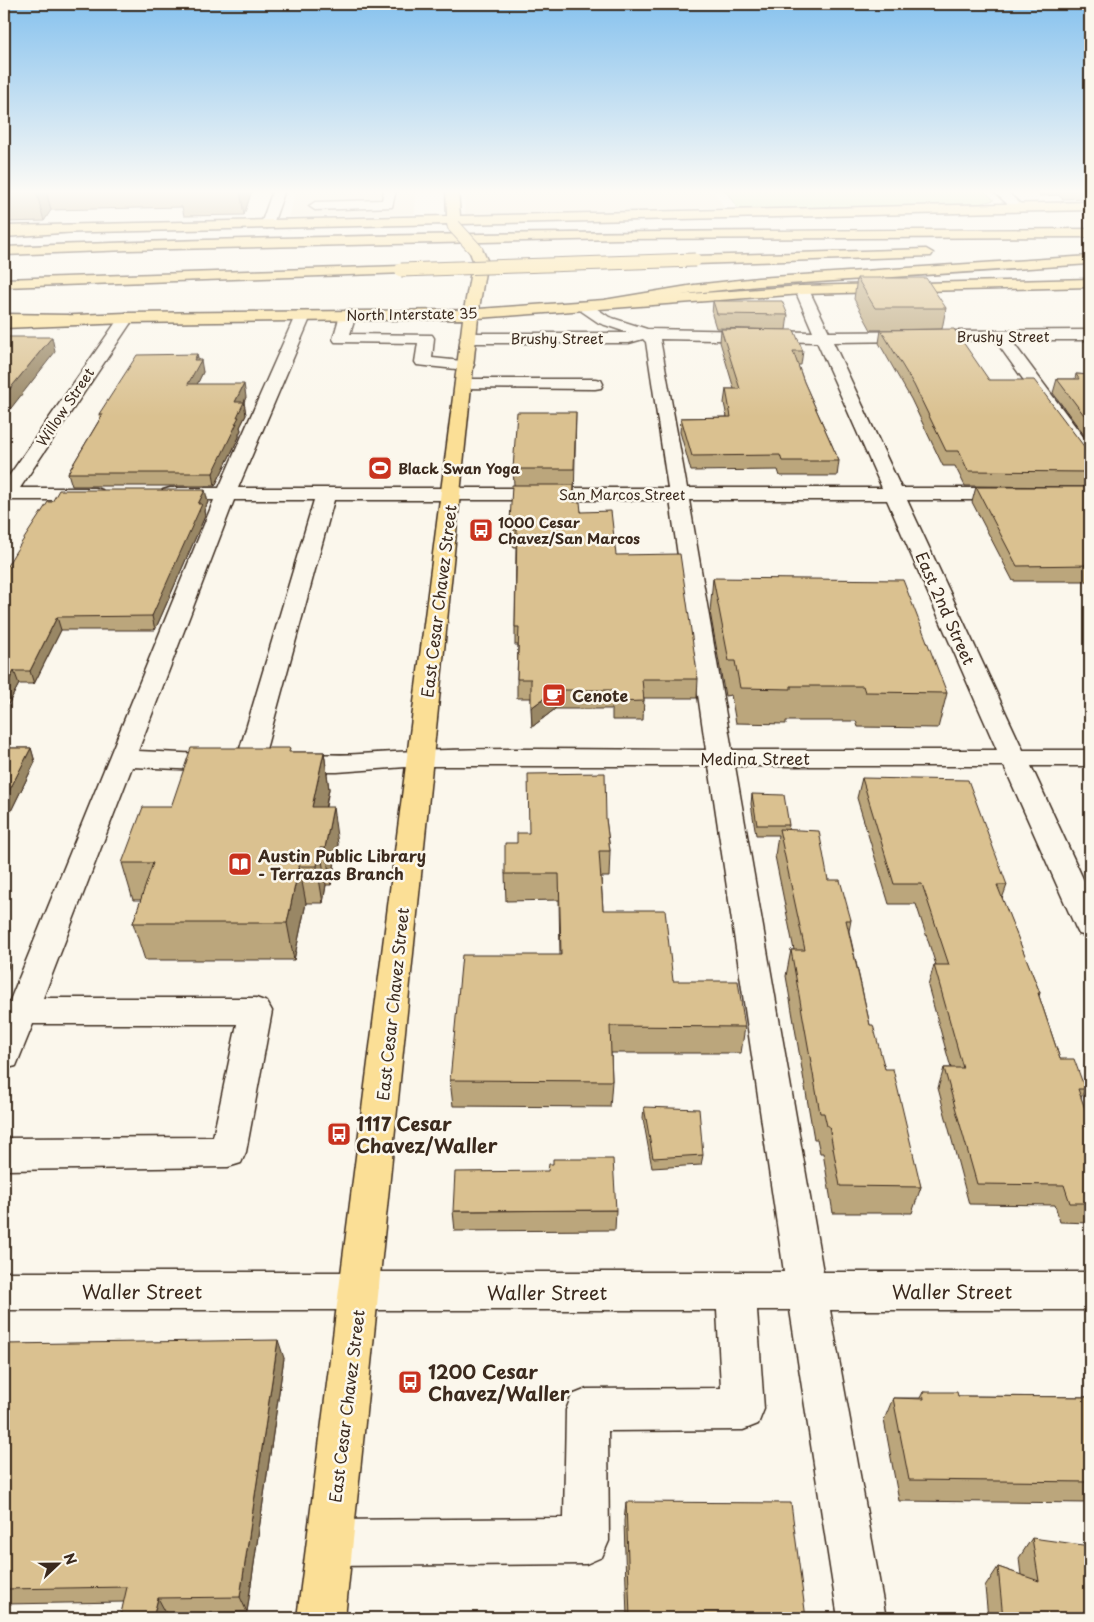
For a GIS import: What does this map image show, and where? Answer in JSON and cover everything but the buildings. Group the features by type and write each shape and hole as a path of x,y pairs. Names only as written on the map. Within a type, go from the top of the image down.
{"main road":[{"name":"East Cesar Chavez Street","path":"321,1618 468,338 479,266"},
{"path":"4,283 528,266"},
{"path":"610,303 694,289 748,283 1005,266"},
{"name":"North Interstate 35","path":"4,321 471,314 802,290 1090,283"}],"street":[{"name":"East 2nd Street","path":"802,290 836,348 895,494 1090,926"},
{"name":"Brushy Street","path":"582,305 604,320 646,334 836,348 1000,336 1090,335"},
{"path":"348,315 341,339 426,338 423,362 466,365"},
{"path":"4,1056 226,494 303,316"},
{"name":"Willow Street","path":"4,495 126,318"},
{"name":"Brushy Street","path":"468,338 629,338 646,334"},
{"path":"646,334 654,341 807,1291 862,1618"},
{"path":"1000,336 1090,459"},
{"path":"994,354 1033,354"},
{"path":"463,384 595,384"},
{"path":"4,495 118,494"},
{"name":"San Marcos Street","path":"147,494 1031,494"},
{"path":"249,764 326,494"},
{"name":"Medina Street","path":"123,758 249,764 337,764 420,758 1090,758"},
{"path":"4,1154 228,1152 256,1011 22,1011"},
{"name":"Waller Street","path":"4,1291 1090,1291"},
{"path":"330,1544 586,1541 587,1410 743,1409 736,1292"}],"place":[{"name":"Black Swan Yoga","path":"380,468"},
{"name":"1000 Cesar Chavez/San Marcos","path":"481,530"},
{"name":"Cenote","path":"554,695"},
{"name":"Austin Public Library - Terrazas Branch","path":"240,864"},
{"name":"1117 Cesar Chavez/Waller","path":"339,1134"},
{"name":"1200 Cesar Chavez/Waller","path":"410,1382"}]}
